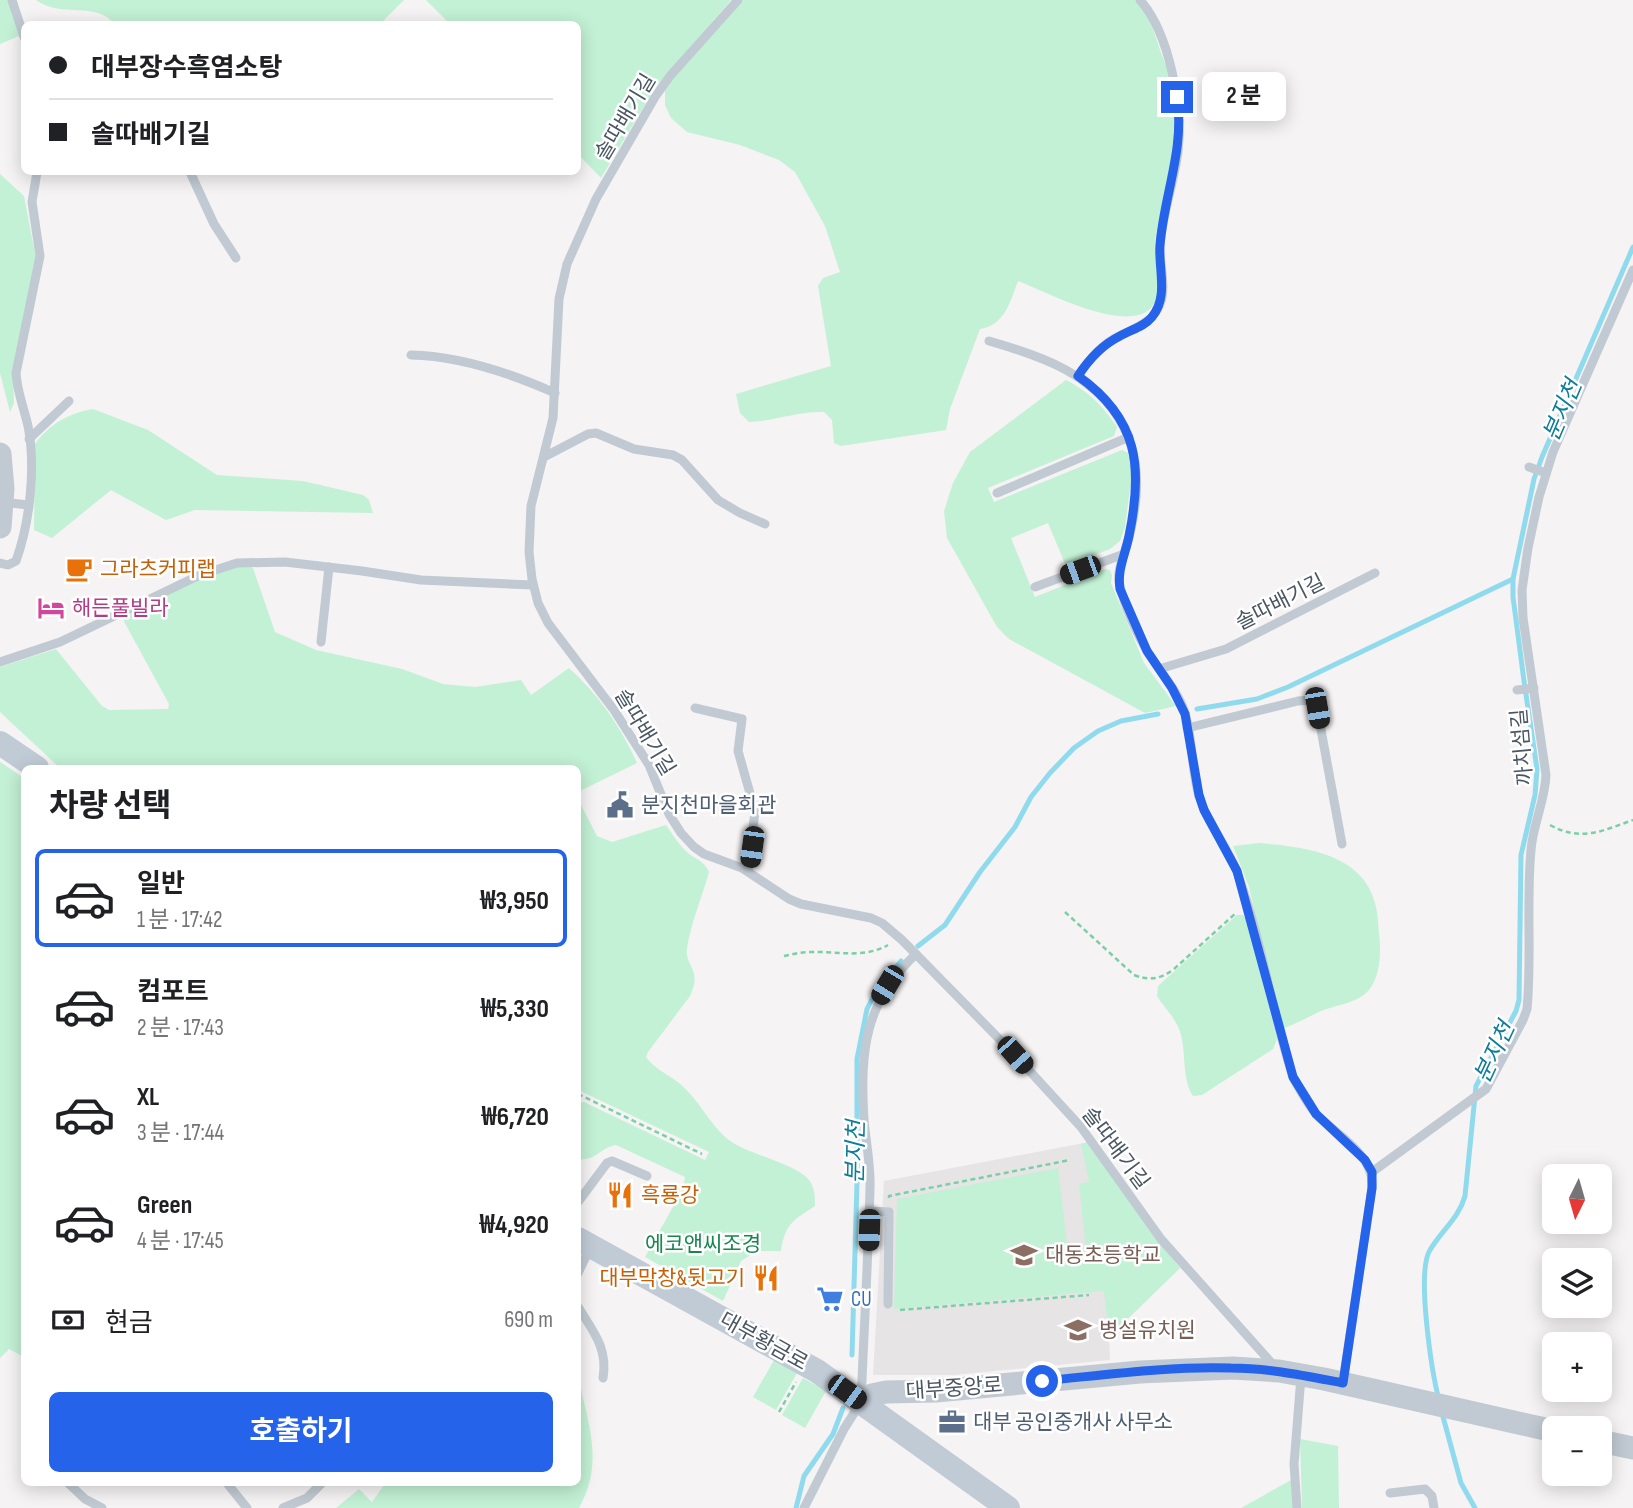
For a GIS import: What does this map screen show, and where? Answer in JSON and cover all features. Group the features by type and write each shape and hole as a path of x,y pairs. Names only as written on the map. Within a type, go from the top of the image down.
{"main road":[{"path":"5,743 33,765"},
{"name":"대부황금로","path":"584,1243 817,1371 1008,1508"}],"street":[{"path":"0,454 0,527"},
{"name":"대부중앙로","path":"861,1402 872,1395 886,1392 936,1391 1200,1368 1290,1373 1542,1428"},
{"path":"1612,1444 1633,1448"}],"lane":[{"path":"12,0 21,28"},
{"name":"솔따배기길","path":"738,0 670,76 655,97 596,199 567,264 559,299 553,418 531,506 529,552 538,603 548,623 614,710 649,765 669,814 681,833 704,854 748,871 789,899 801,904 871,918 899,937 1015,1055 1081,1127 1161,1240 1290,1373"},
{"path":"1078,376 1094,355 1108,343 1151,319 1161,303 1160,246 1178,152 1179,112 1175,82 1167,56 1157,29 1140,0"},
{"path":"0,563 8,565 16,561 28,519 29,439 17,389 16,373 40,256 32,202 36,175"},
{"path":"191,175 214,224 236,258"},
{"name":"까치섬길","path":"1372,1172 1467,1104 1489,1085 1527,1009 1530,852 1546,775 1523,618 1522,590 1528,548 1546,473 1633,270"},
{"path":"989,341 1043,359 1078,376 1092,386 1115,412 1129,437 1138,481 1134,512 1118,578 1120,589 1147,651 1181,703 1199,795 1207,816 1229,854 1247,902 1293,1077 1316,1114 1365,1160 1372,1172 1343,1383"},
{"path":"411,355 454,359 505,373 555,393"},
{"path":"29,439 69,401"},
{"path":"544,457 588,434 596,433 634,449 673,455 682,460 719,500 765,524"},
{"path":"997,493 1129,437"},
{"path":"1529,467 1546,473"},
{"path":"2,502 28,505"},
{"path":"1035,587 1124,554"},
{"path":"0,662 60,642 219,567 256,561 329,567 421,580 533,585"},
{"path":"321,642 329,567"},
{"name":"솔따배기길","path":"1159,669 1226,649 1375,573"},
{"path":"1517,690 1534,688"},
{"path":"1187,728 1298,701 1307,700 1314,703 1342,844"},
{"path":"695,708 742,719 738,751 755,811 748,871"},
{"path":"804,1508 844,1429 861,1402 871,1185 864,1119 863,1076 868,1034 879,1000 899,970 916,954"},
{"path":"581,1198 607,1163 612,1161 647,1176"},
{"path":"870,1211 889,1212 888,1304"},
{"path":"581,1312 600,1342 605,1361 603,1378"},
{"path":"1290,1373 1297,1508"},
{"path":"71,1486 85,1499 102,1508"},
{"path":"229,1486 247,1508"},
{"path":"283,1508 307,1498 319,1486"},
{"path":"1390,1493 1425,1489 1432,1496 1434,1508"}],"path":[{"path":"1538,816 1553,827 1583,835 1633,820"},
{"path":"1065,912 1134,975 1154,979 1165,976 1174,969 1247,902"},
{"path":"784,956 813,952 871,952 899,937"},
{"path":"581,1095 702,1154"},
{"path":"889,1212 889,1196 1070,1160"},
{"path":"888,1304 887,1311 1089,1295"},
{"path":"779,1412 801,1373"}],"shaded area":[{"name":"대동초등학교","path":"1089,1142 1180,1268 1109,1337 1110,1360 954,1375 873,1375 884,1181"}],"green space":[{"path":"0,0 8,0 19,36 0,44"},
{"path":"36,0 404,0 383,21 111,21 97,13 46,6"},
{"path":"426,0 731,0 655,88 601,178 581,157 581,21 447,21"},
{"path":"743,0 1136,0 1154,32 1176,103 1175,143 1155,242 1157,296 1150,309 1138,315 1104,314 1018,281 1001,318 980,329 950,409 946,430 841,446 834,443 832,420 824,412 749,422 740,413 736,394 831,366 818,286 823,278 840,272 825,226 795,172 779,160 740,145 687,132 671,118 665,105 665,90 671,81"},
{"path":"0,174 24,196 36,259 13,369 14,403 10,412 0,373"},
{"path":"1066,380 1082,389 1106,412 1117,427 1114,436 988,488 994,502 1122,450 1128,453 1132,473 1125,527 1120,541 1110,549 1066,566 1048,523 1011,538 1035,597 1105,569 1110,570 1111,583 1144,663 1176,706 1145,713 1009,639 997,627 947,538 944,511 953,483 970,452"},
{"path":"93,409 148,430 217,475 303,481 363,495 369,500 373,513 195,510 166,520 111,490 52,538 34,530 35,444 61,421 76,413"},
{"path":"246,564 253,568 275,632 316,650 402,669 443,684 475,687 521,680 531,695 569,668 608,712 637,763 581,791 581,765 57,765 0,712 0,667 56,649 102,706 109,710 168,709 169,704 121,616 210,574"},
{"path":"0,762 21,776 21,1355 9,1349 0,1358"},
{"name":"에코앤씨조경","path":"581,805 597,836 612,842 666,825 682,847 703,863 709,872 687,948 695,979 690,996 646,1057 688,1091 727,1138 743,1148 795,1170 809,1180 814,1189 815,1206 788,1228 781,1251 757,1251 741,1261 723,1301 645,1257 683,1189 685,1177 616,1145 581,1159 581,1102 705,1160 709,1152 581,1091"},
{"path":"1259,843 1312,851 1346,864 1370,889 1377,913 1379,963 1369,990 1353,1001 1321,1011 1282,1029 1249,887 1233,846"},
{"path":"1237,915 1243,915 1248,921 1277,1039 1273,1049 1202,1095 1193,1096 1186,1075 1181,1035 1174,1019 1157,996 1158,986"},
{"path":"1089,1142 1180,1268 1109,1337 1104,1291 894,1309 897,1199 1058,1168 1069,1260 1087,1259 1079,1184 1089,1182 1081,1144"},
{"path":"774,1360 797,1373 776,1410 753,1397"},
{"path":"803,1378 826,1391 805,1428 782,1415"},
{"path":"581,1389 591,1435 592,1464 586,1493 579,1508 336,1508 359,1489 372,1502 383,1486 581,1486"},
{"path":"1300,1439 1338,1446 1339,1508 1302,1508"},
{"path":"1291,1480 1293,1508 1241,1508"}],"waterway":[{"name":"분지천","path":"1439,1400 1427,1323 1426,1262 1430,1250 1454,1218 1465,1196 1476,1086 1516,1011 1519,1000 1521,855 1535,795 1537,769 1513,597 1513,579 1534,479 1633,247"},
{"name":"분지천","path":"1197,709 1257,699 1288,687 1513,579"},
{"name":"분지천","path":"918,946 945,925 980,872 1015,827 1031,797 1074,748 1098,731 1121,721 1158,714"},
{"name":"분지천","path":"852,1355 857,1059 867,1009 875,993 901,961"},
{"name":"분지천","path":"796,1508 804,1476 833,1434 843,1408"},
{"name":"분지천","path":"1442,1413 1461,1483 1475,1508"}],"place":[{"name":"그라츠커피랩","path":"79,569"},
{"name":"해든풀빌라","path":"51,608"},
{"name":"분지천마을회관","path":"620,805"},
{"name":"흑룡강","path":"620,1195"},
{"name":"대동초등학교","path":"1024,1255"},
{"name":"대부막창&뒷고기","path":"766,1278"},
{"name":"CU","path":"830,1299"},
{"name":"병설유치원","path":"1078,1330"},
{"name":"대부 공인중개사 사무소","path":"952,1422"}],"route":[{"path":"1042,1381 1140,1372 1233,1368 1279,1371 1343,1383 1373,1179 1365,1160 1316,1114 1293,1077 1237,871 1204,810 1199,795 1185,714 1172,688 1147,651 1120,589 1118,578 1134,512 1138,481 1131,443 1124,427 1104,398 1078,376 1094,355 1108,343 1151,319 1161,303 1160,246 1178,152 1177,97"}]}
